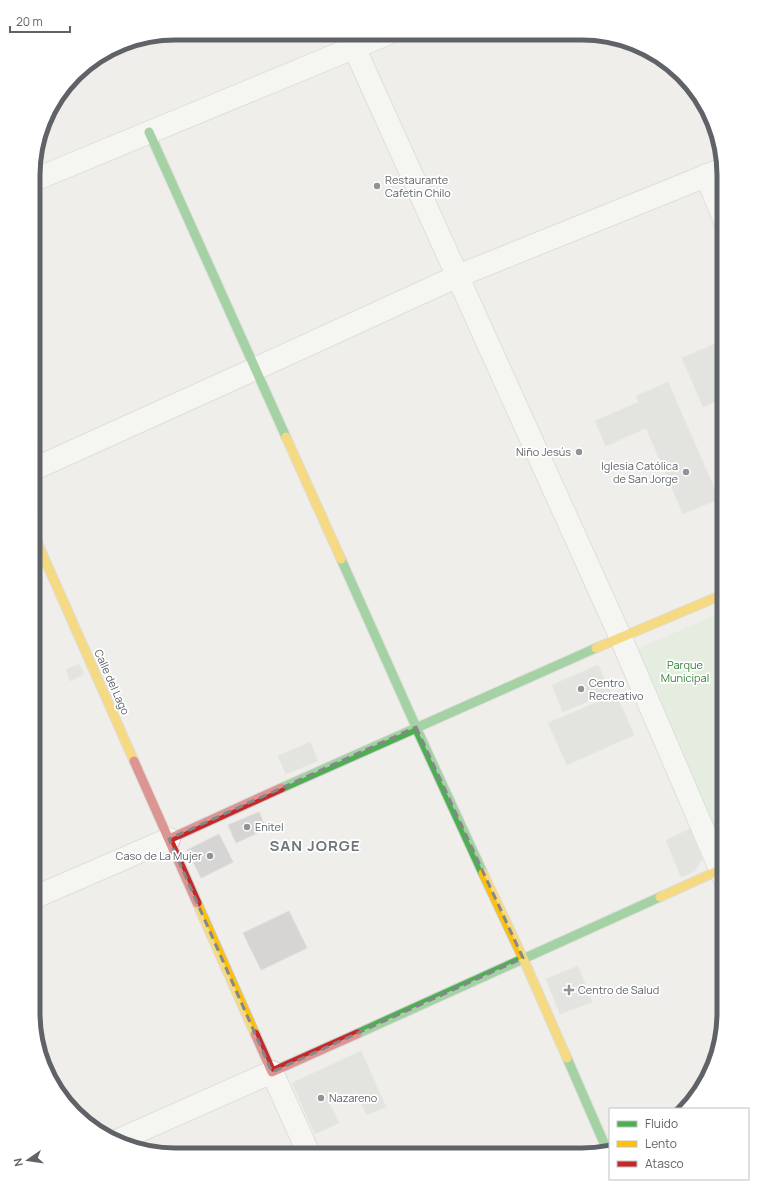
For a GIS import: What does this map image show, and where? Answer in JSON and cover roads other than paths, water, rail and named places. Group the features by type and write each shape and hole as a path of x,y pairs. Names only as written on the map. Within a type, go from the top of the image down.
{"main road":[{"path":"148,132 416,727 523,958 605,1146"},
{"name":"Calle del Lago","path":"40,549 272,1072"},
{"path":"169,839 620,636 717,597"},
{"path":"272,1072 523,958 717,874"}],"street":[{"path":"40,177 372,40"},
{"path":"354,47 620,636 717,860"},
{"path":"40,466 458,276 715,172 717,182"},
{"path":"40,895 169,839"},
{"path":"124,1138 272,1072 306,1148"}],"place":[{"name":"Restaurante Cafetin Chilo","path":"377,186"},
{"name":"Niño Jesús","path":"579,452"},
{"name":"Iglesia Católica de San Jorge","path":"686,472"},
{"name":"Centro Recreativo","path":"581,689"},
{"name":"Enitel","path":"247,827"},
{"name":"Caso de La Mujer","path":"210,856"},
{"name":"Centro de Salud","path":"569,990"},
{"name":"Nazareno","path":"321,1098"}],"district":[{"name":"SAN JORGE","path":"315,846"}],"park label":[{"name":"Parque Municipal","path":"685,671"}]}
